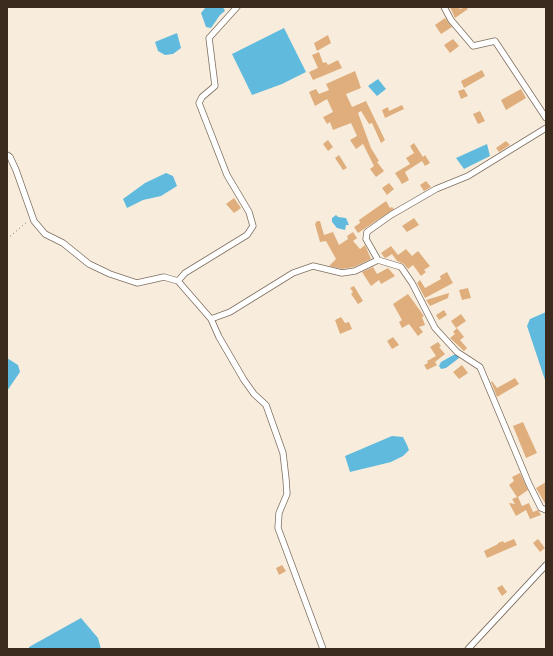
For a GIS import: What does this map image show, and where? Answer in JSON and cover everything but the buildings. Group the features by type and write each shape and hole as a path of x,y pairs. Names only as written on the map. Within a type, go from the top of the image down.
{"street":[{"path":"178,281 185,273 247,235 253,226 249,212 227,175 199,103 202,97 215,86 209,38 237,7"},
{"path":"444,7 451,20 473,46 495,40 546,118"},
{"path":"546,128 468,176 436,189 367,232 366,239 378,260 400,267 412,283 435,328 457,352 480,367 529,484 541,508 546,510"},
{"path":"7,155 10,157 16,170 32,217 45,234 63,242 89,264 110,274 137,283 164,277 178,281 202,310 211,318 219,338 244,380 254,394 266,405 276,428 283,453 287,494 279,513 278,528 323,649"},
{"path":"211,318 230,312 293,273 313,266 342,273 355,271 378,260"},
{"path":"468,649 546,565"}],"path":[{"path":"7,239 32,217"}],"water":[{"path":"206,7 223,7 225,11 220,15 211,28 206,27 201,13"},
{"path":"284,28 306,72 282,84 252,95 232,54"},
{"path":"177,33 181,48 173,54 165,55 158,51 155,42"},
{"path":"378,79 386,89 377,96 368,86"},
{"path":"487,144 490,156 464,169 456,158"},
{"path":"166,173 173,176 177,186 161,196 143,200 127,208 123,199 145,183"},
{"path":"336,215 338,217 346,218 349,225 346,225 345,230 337,228 332,222 332,218"},
{"path":"546,312 546,383 527,326 530,319"},
{"path":"457,353 459,358 446,368 441,369 439,366 441,362"},
{"path":"7,358 18,365 20,372 7,391"},
{"path":"392,436 403,437 409,450 403,456 391,462 350,472 345,456"},
{"path":"81,618 98,638 101,649 29,649 29,647"}]}
